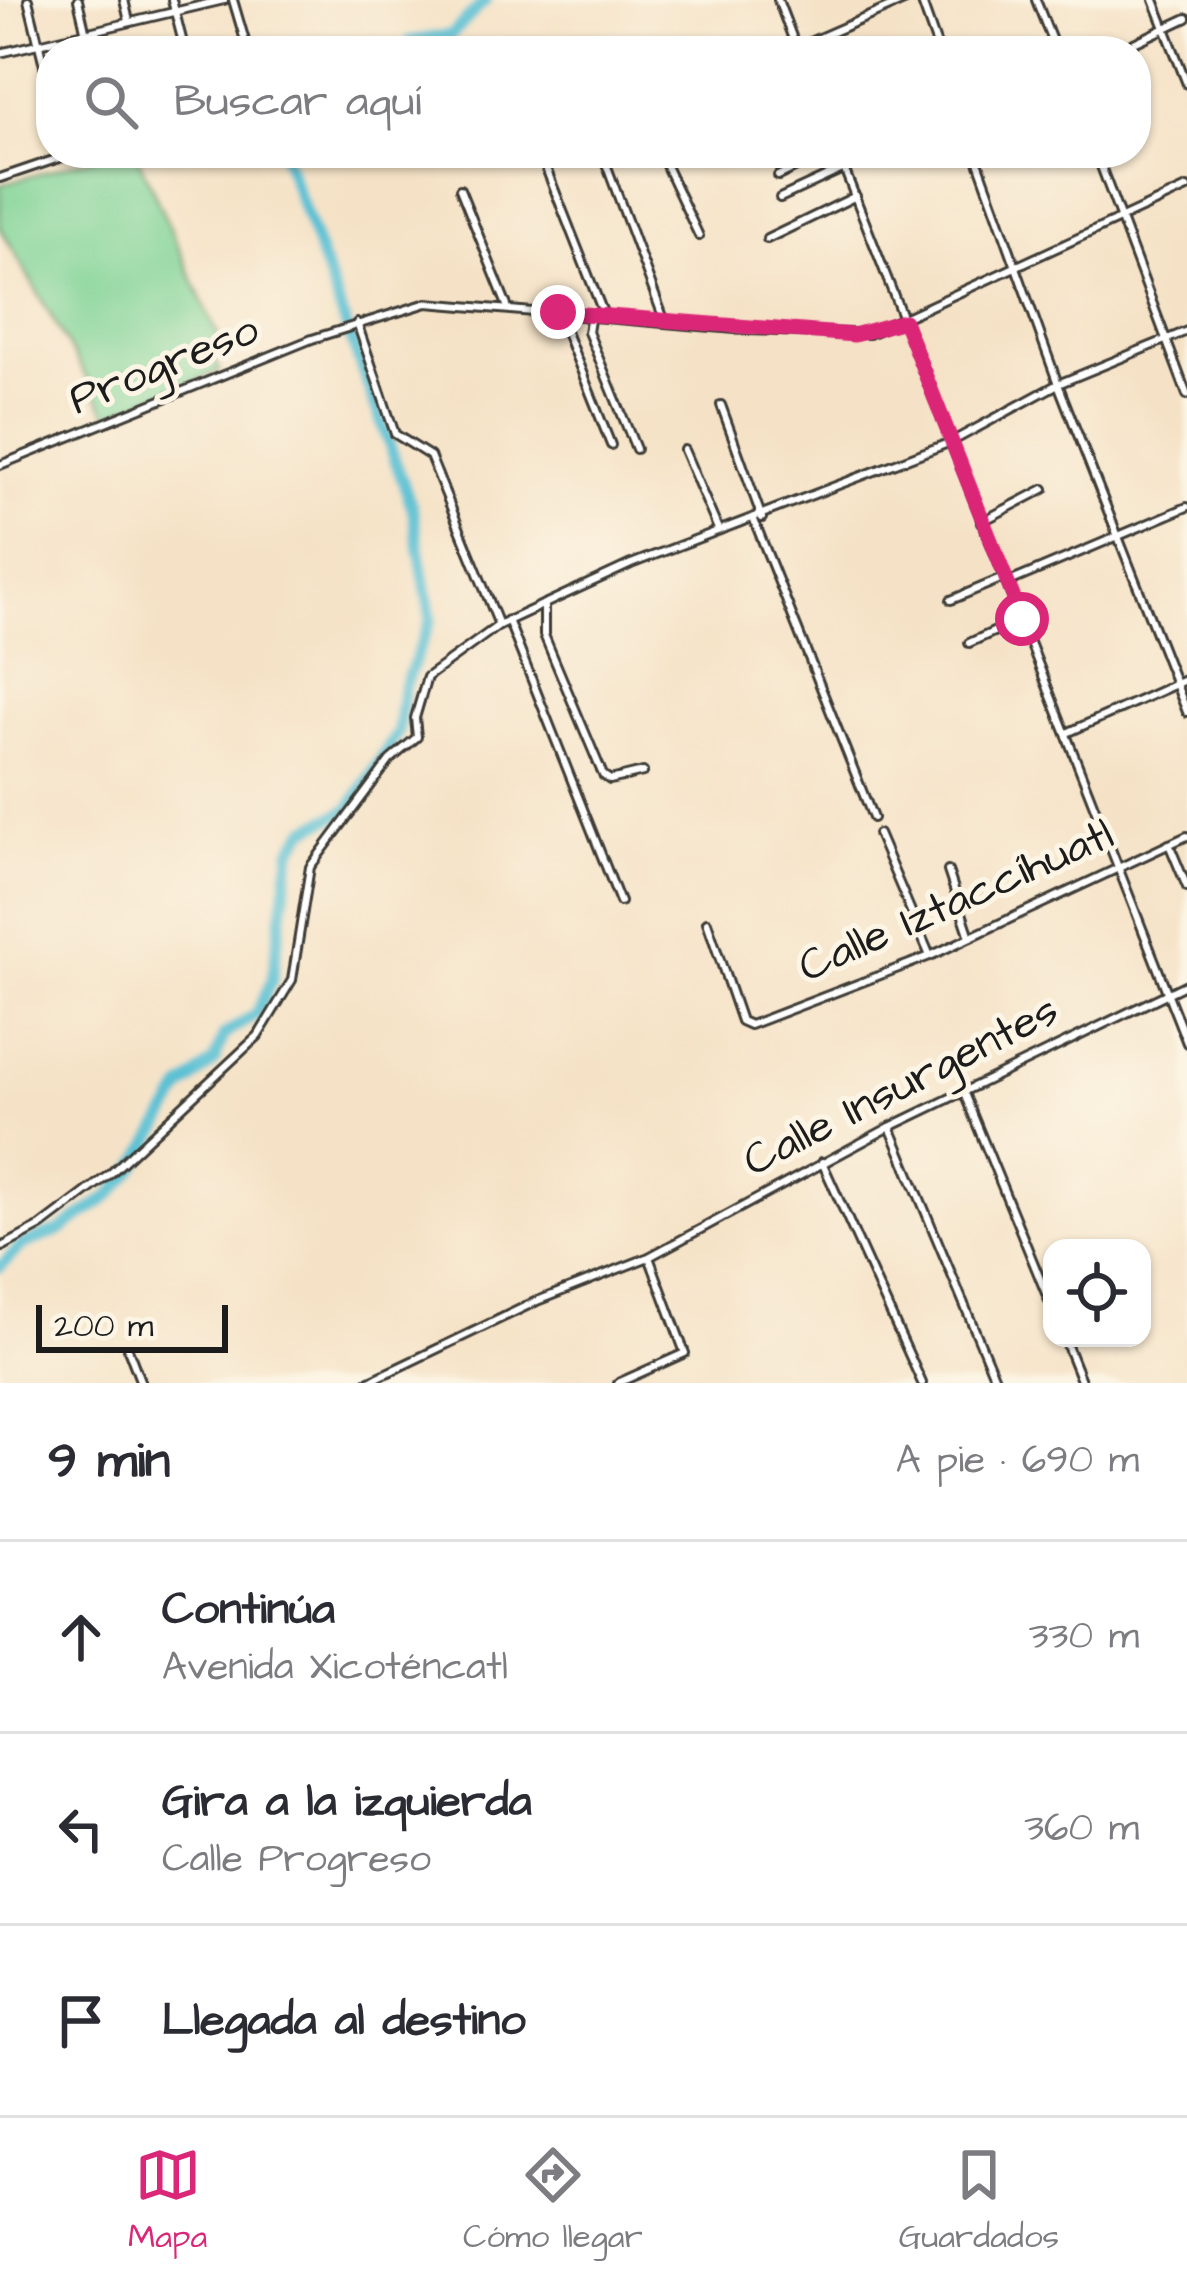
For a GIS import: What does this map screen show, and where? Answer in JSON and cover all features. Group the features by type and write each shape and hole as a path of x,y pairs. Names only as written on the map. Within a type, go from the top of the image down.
{"street":[{"path":"28,0 36,36"},
{"path":"78,0 87,36"},
{"path":"124,0 129,21"},
{"path":"172,0 181,36"},
{"path":"71,36 229,0 242,36"},
{"path":"778,0 790,36"},
{"path":"825,36 906,0"},
{"path":"921,0 934,36"},
{"path":"1036,0 1049,36"},
{"path":"1154,0 1187,84"},
{"path":"1148,36 1187,18"},
{"path":"0,53 36,45"},
{"path":"0,178 36,166"},
{"path":"546,168 604,315"},
{"path":"608,168 665,322"},
{"path":"667,168 699,236"},
{"path":"778,176 794,168"},
{"path":"780,198 844,168 981,522 1069,732 1187,1043"},
{"path":"980,168 1058,384 1187,712"},
{"path":"1102,168 1187,394"},
{"name":"Progreso","path":"0,466 312,339 427,303 854,335 904,321 1187,188"},
{"path":"460,189 508,308"},
{"path":"767,239 856,196"},
{"path":"558,312 611,445"},
{"path":"591,314 588,332 636,449"},
{"path":"354,324 393,430 410,447 430,456 499,625"},
{"path":"0,1248 110,1174 258,1036 292,980 299,908 310,867 390,760 412,743 427,676 508,620 718,530 758,519 951,442 1058,384 1187,331"},
{"path":"721,405 758,519 873,818"},
{"path":"685,451 718,530"},
{"path":"981,522 1044,489"},
{"path":"951,600 1187,507"},
{"path":"544,604 544,635 602,775 610,780 643,772"},
{"path":"969,643 1022,619"},
{"path":"508,620 620,902"},
{"path":"1069,732 1187,679"},
{"path":"878,834 930,956"},
{"name":"Calle Iztaccíhuatl","path":"707,922 741,1022 750,1025 930,956 1187,836"},
{"path":"1169,844 1187,887"},
{"path":"948,871 970,937"},
{"name":"Calle Insurgentes","path":"366,1383 537,1301 649,1257 890,1126 1187,984"},
{"path":"963,1091 1043,1286"},
{"path":"890,1126 997,1383"},
{"path":"822,1162 922,1383"},
{"path":"618,1383 685,1353 649,1257"},
{"path":"1068,1347 1082,1383"},
{"path":"128,1349 141,1383"}],"green space":[{"path":"58,168 143,168 225,351 214,358 220,371 108,415 0,227 0,185"}],"waterway":[{"path":"444,36 451,35 486,0"},
{"path":"0,1267 23,1244 59,1231 110,1196 137,1165 182,1089 214,1061 224,1035 256,1014 272,980 291,851 305,830 349,809 398,732 403,689 431,619 412,507 288,168"}],"route":[{"path":"558,312 854,335 904,321 1022,619"}]}
